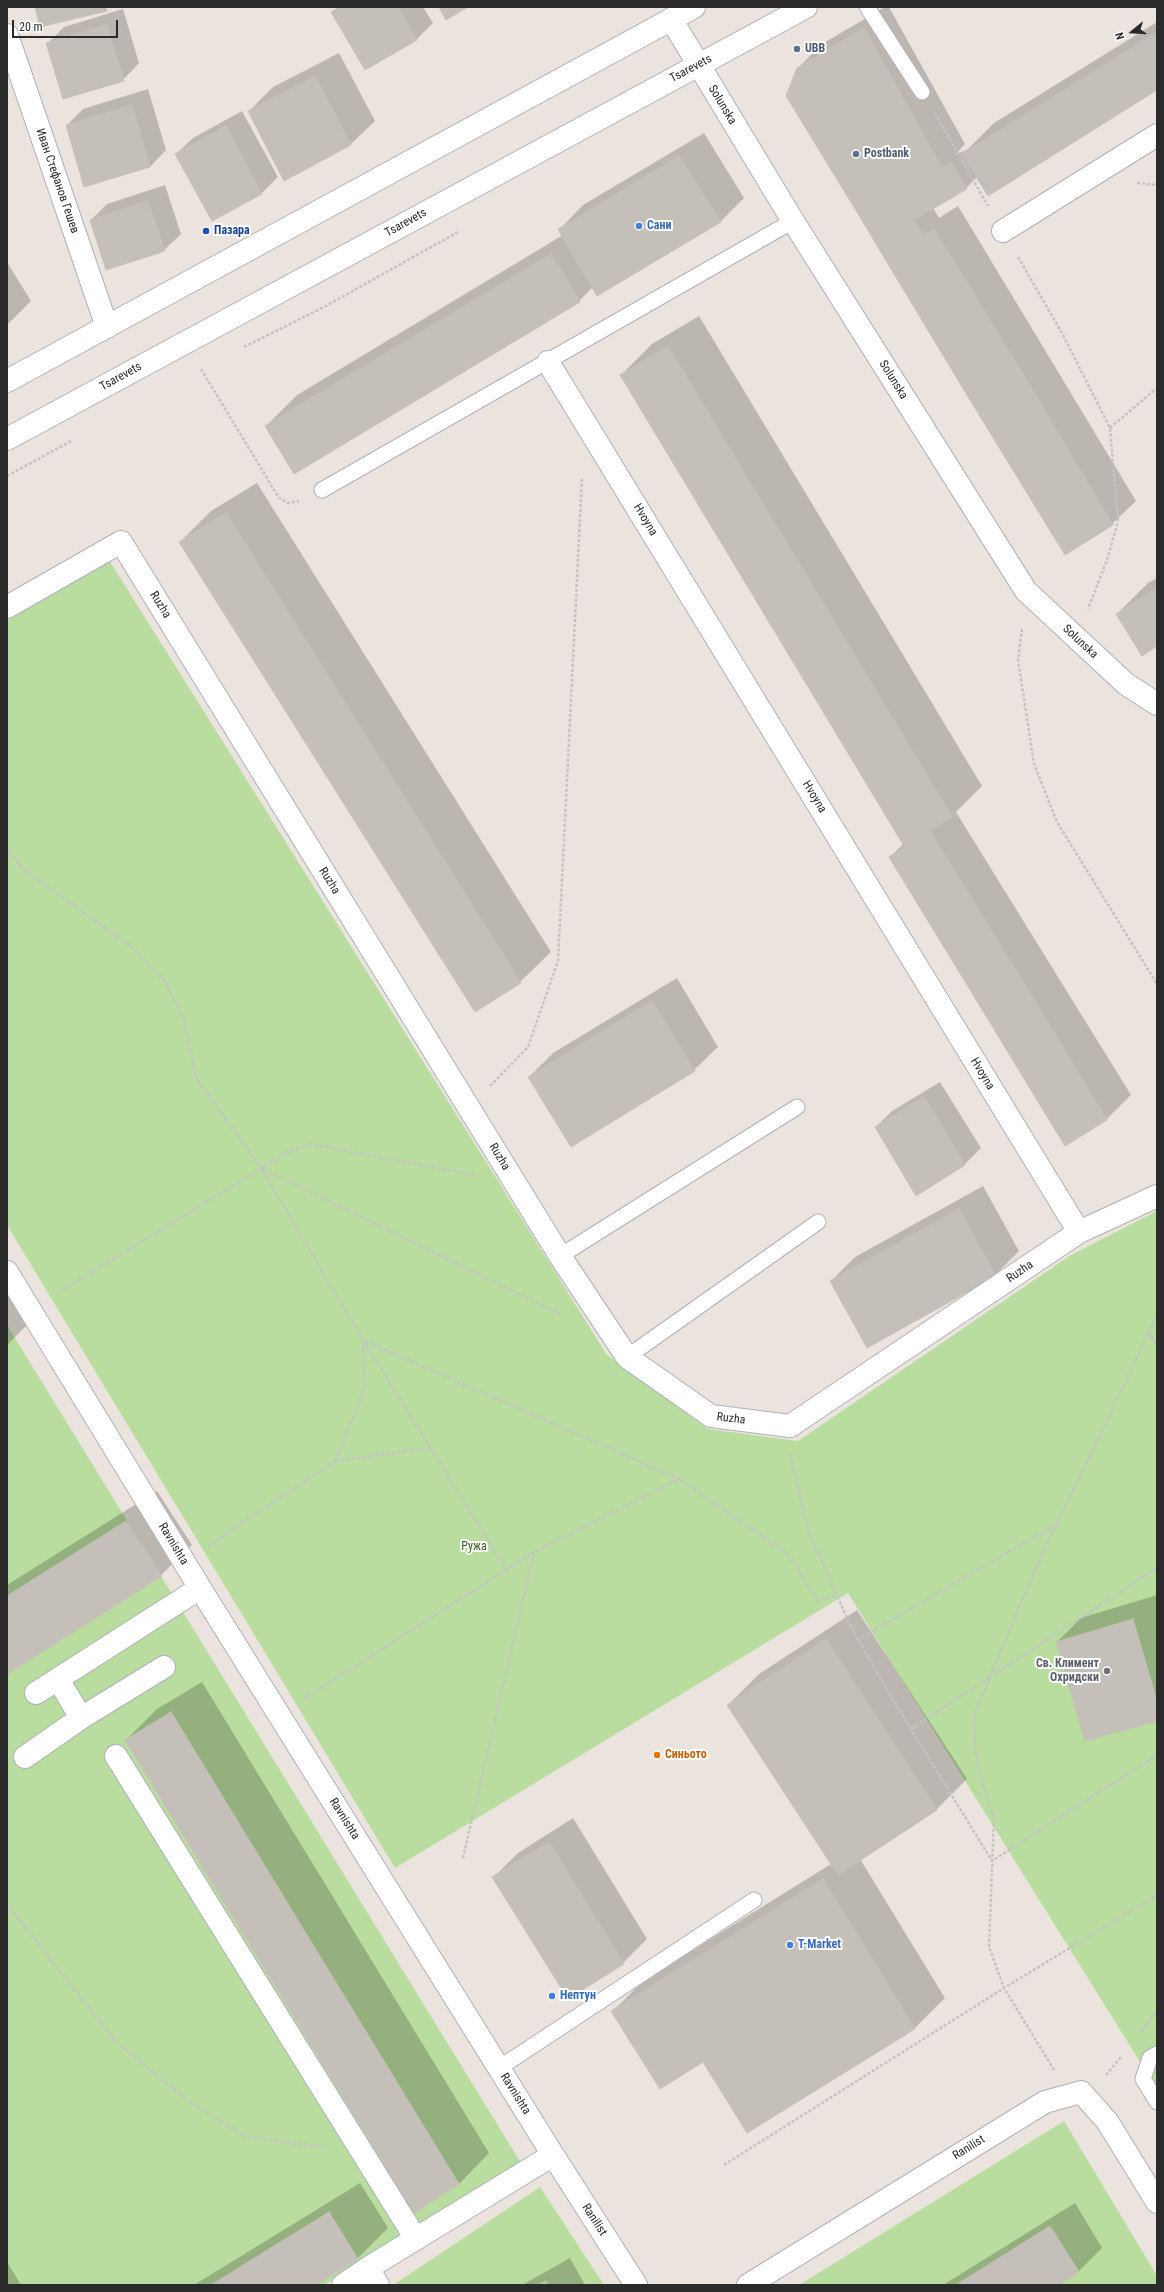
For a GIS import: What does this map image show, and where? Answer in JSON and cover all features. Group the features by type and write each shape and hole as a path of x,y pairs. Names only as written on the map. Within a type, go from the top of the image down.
{"street":[{"path":"7,381 694,7"},
{"name":"Tsarevets","path":"7,439 806,7"},
{"name":"Solunska","path":"672,19 698,65 793,221 1026,591 1126,684 1157,704"},
{"name":"Иван Стефанов Гешев","path":"7,35 107,327"},
{"path":"1003,231 1157,135"},
{"name":"Hvoyna","path":"548,362 1079,1232"},
{"name":"Ruzha","path":"7,607 121,542 514,1182 560,1256 627,1357 711,1416 790,1426 1079,1232 1157,1196"},
{"name":"Ravnishta","path":"7,1272 200,1588 553,2156"},
{"path":"36,1693 200,1588"},
{"path":"25,1757 81,1718 164,1667"},
{"path":"58,1679 81,1718"},
{"path":"116,1756 416,2239"},
{"name":"Ranilist","path":"750,2284 1045,2102 1081,2092 1107,2121 1157,2202"},
{"path":"343,2285 373,2276 416,2239 553,2156"},
{"name":"Ranilist","path":"553,2156 636,2285"}],"lane":[{"path":"867,7 922,92"},
{"path":"322,490 793,221"},
{"path":"560,1256 797,1107"},
{"path":"627,1357 818,1222"},
{"path":"499,2068 754,1900"},
{"path":"1157,2054 1150,2058 1143,2079 1157,2102"}],"path":[{"path":"922,92 1063,335 1110,428 1118,521 1107,560 1086,613"},
{"path":"201,369 279,498 288,503 300,501 322,490"},
{"path":"1110,428 1157,388"},
{"path":"470,1109 528,1047 558,961 583,470"},
{"path":"1026,591 1018,660 1034,764 1057,822 1157,984"},
{"path":"7,848 24,870 132,947 166,982 184,1019 196,1078 261,1168 363,1340 507,1570"},
{"path":"30,1310 261,1168 288,1152 310,1144 514,1182"},
{"path":"261,1168 567,1318"},
{"path":"1070,2096 1004,1988 989,1947 994,1819 983,1785 975,1750 974,1715 1058,1523 1157,1316"},
{"path":"1149,1332 1157,1345"},
{"path":"335,1460 365,1388 363,1340"},
{"path":"363,1340 679,1479 788,1554 818,1601 837,1595"},
{"path":"784,1425 809,1532 858,1640 992,1861"},
{"path":"184,1562 335,1460 431,1448"},
{"path":"280,1715 534,1552 679,1479"},
{"path":"858,1640 1058,1523"},
{"path":"463,1858 534,1552"},
{"path":"911,1729 1157,1568"},
{"path":"992,1861 1157,1755"},
{"path":"724,2165 1004,1988 1157,1895"},
{"path":"7,1904 115,2041 186,2099 246,2137 362,2152"}],"green space":[{"name":"Ружа","path":"109,560 607,1355 708,1429 798,1441 1071,1255 1157,1211 1157,2089 848,1593 395,1868 7,1225 7,621"},
{"path":"7,1325 521,2163 324,2285 7,2285"},
{"path":"1064,2121 1157,2276 1157,2285 799,2285"},
{"path":"540,2187 604,2285 393,2285"}],"building":[{"path":"35,7 106,7 107,11 40,27"},
{"path":"340,7 398,7 417,40 365,70 331,12"},
{"path":"439,7 468,7 446,20"},
{"path":"107,25 124,81 63,99 46,43"},
{"path":"864,28 942,168 860,217 786,96 797,68"},
{"path":"1157,32 1157,90 988,196 962,154"},
{"path":"315,76 351,145 284,181 248,111"},
{"path":"132,105 150,167 84,187 66,125"},
{"path":"226,126 262,194 212,221 175,154"},
{"name":"Сани","path":"679,156 721,222 597,296 558,229"},
{"path":"951,163 967,189 914,220 924,236 885,259 860,217"},
{"path":"148,201 165,251 106,270 90,220"},
{"path":"934,229 1023,374 973,405 885,259"},
{"path":"551,254 580,302 294,474 265,426"},
{"path":"668,346 952,817 904,846 620,375"},
{"path":"1023,374 1113,525 1065,555 973,405"},
{"path":"226,513 521,983 475,1012 179,542"},
{"path":"1157,588 1157,646 1142,656 1116,614"},
{"path":"930,831 1017,972 975,998 889,857"},
{"path":"1017,972 1107,1120 1065,1146 975,998"},
{"path":"652,1001 695,1071 571,1147 528,1077"},
{"path":"924,1097 965,1165 916,1196 875,1127"},
{"path":"959,1209 996,1276 867,1348 830,1281"},
{"path":"126,1521 162,1576 7,1674 7,1596"},
{"name":"Св. Климент Охридски","path":"1133,1619 1157,1701 1157,1721 1085,1741 1056,1642"},
{"path":"826,1639 937,1810 838,1875 727,1705"},
{"path":"171,1712 459,2184 414,2213 125,1740"},
{"path":"549,1842 624,1964 568,1999 492,1877"},
{"name":"T-Market","path":"823,1879 915,2029 747,2133 703,2062 660,2089 611,2011"},
{"path":"329,2212 358,2259 316,2285 211,2285"},
{"path":"1050,2226 1079,2272 1059,2285 956,2285"},
{"path":"546,2281 548,2285 538,2285"}],"place":[{"name":"UBB","path":"797,49"},
{"name":"Postbank","path":"856,154"},
{"name":"Сани","path":"639,226"},
{"name":"Пазара","path":"206,231"},
{"name":"Св. Климент Охридски","path":"1107,1671"},
{"name":"Синьото","path":"657,1755"},
{"name":"T-Market","path":"790,1945"},
{"name":"Нептун","path":"552,1996"}]}
